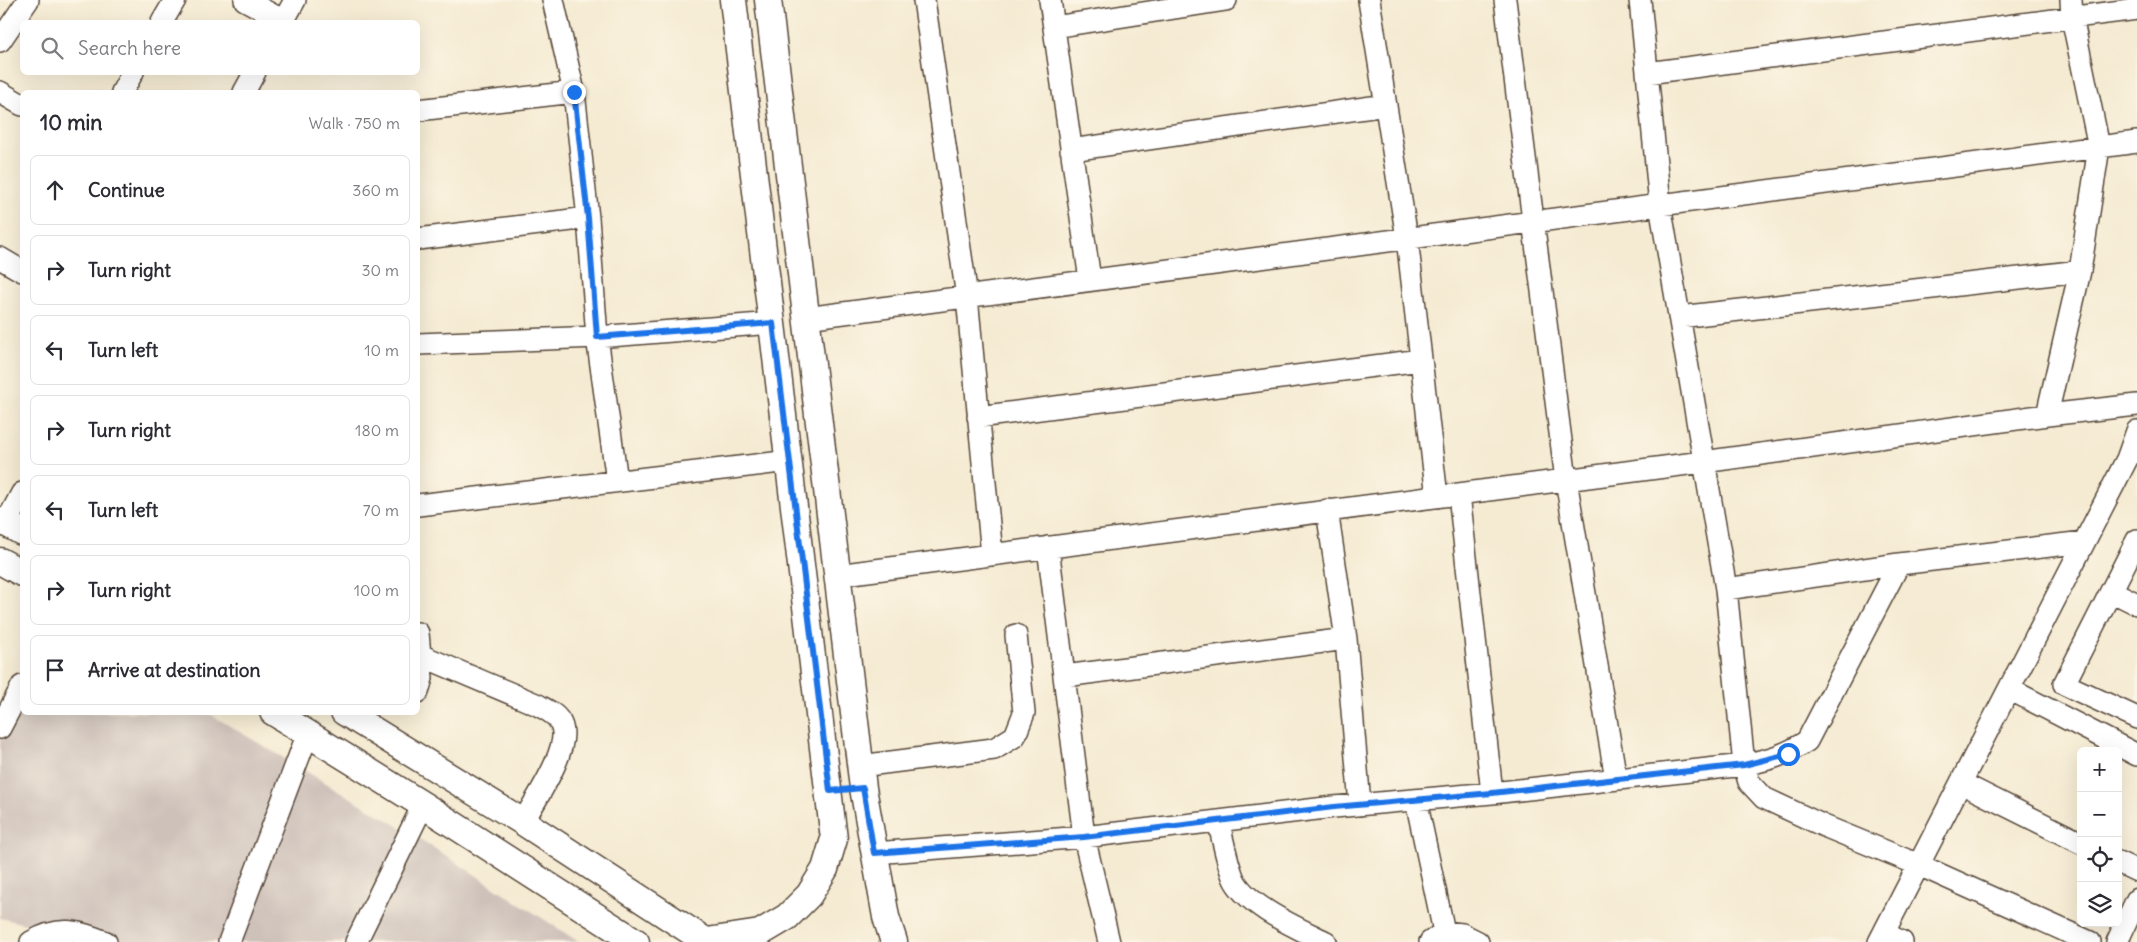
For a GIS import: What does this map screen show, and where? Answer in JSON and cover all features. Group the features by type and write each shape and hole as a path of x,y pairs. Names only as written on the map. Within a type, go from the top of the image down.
{"main road":[{"path":"357,715 707,942 760,933 787,917 809,895 825,869 834,839 830,791 734,0"},
{"path":"768,0 861,777 886,917 894,942"},
{"path":"782,399 816,397"},
{"path":"0,561 20,573"},
{"path":"278,715 471,835 635,942"},
{"path":"830,791 861,777"},
{"path":"471,835 490,803"}],"street":[{"path":"0,41 28,0"},
{"path":"163,20 175,0"},
{"path":"246,0 280,20"},
{"path":"284,20 295,0"},
{"path":"553,0 574,92 588,218 597,337 617,481"},
{"path":"924,0 966,296 992,555"},
{"path":"1050,0 1090,280"},
{"path":"1054,27 1226,0"},
{"path":"1369,0 1407,238 1437,497"},
{"path":"1505,0 1566,480 1616,779"},
{"path":"1640,0 1660,205 1726,589 1744,765 1749,782 1764,798 1824,826 1919,864 2090,942"},
{"path":"1647,74 2072,9 2137,9"},
{"path":"2047,415 2080,271 2099,147 2072,9"},
{"path":"123,90 131,75"},
{"path":"245,90 253,75"},
{"path":"0,92 20,103"},
{"path":"420,110 574,92"},
{"path":"1071,150 1386,105"},
{"path":"806,318 2137,142"},
{"path":"420,240 588,218"},
{"path":"0,258 20,269"},
{"path":"1679,317 2080,271"},
{"path":"420,344 597,337 773,323"},
{"path":"978,417 1421,360"},
{"path":"837,575 2047,415 2137,406"},
{"path":"1889,939 1919,864 2127,459 2137,431"},
{"path":"420,505 790,461"},
{"path":"1459,494 1492,793"},
{"path":"10,525 20,498"},
{"path":"1327,510 1346,639 1360,805"},
{"path":"2137,540 2064,684 2137,718"},
{"path":"1726,589 1899,564 2084,542"},
{"path":"1048,547 1084,837 1106,937 1109,942"},
{"path":"874,853 1084,837 1360,805 1492,793 1744,765 1788,754 1806,741 1899,564"},
{"path":"2111,591 2137,604"},
{"path":"861,777 994,749 1015,736 1024,713 1016,635"},
{"path":"1065,676 1346,639"},
{"path":"420,687 420,655 538,705 554,715 561,724 564,739 560,753 523,822"},
{"path":"2009,689 2137,755"},
{"path":"0,728 20,690"},
{"path":"229,942 308,733"},
{"path":"1961,783 2077,841"},
{"path":"1416,800 1437,937 1462,934 1478,942"},
{"path":"356,942 423,805"},
{"path":"1218,821 1233,878 1248,897 1280,919 1326,942"},
{"path":"2122,864 2137,871"},
{"path":"2117,942 2137,899"},
{"path":"31,942 59,930 79,932 98,941"}],"shaded area":[{"path":"20,680 20,715 211,715 420,839 579,942 101,942 0,918 0,732"}],"route":[{"path":"574,92 588,218 597,337 773,323 830,791 863,788 874,853 1084,837 1334,807 1492,793 1744,765 1788,754"}]}
